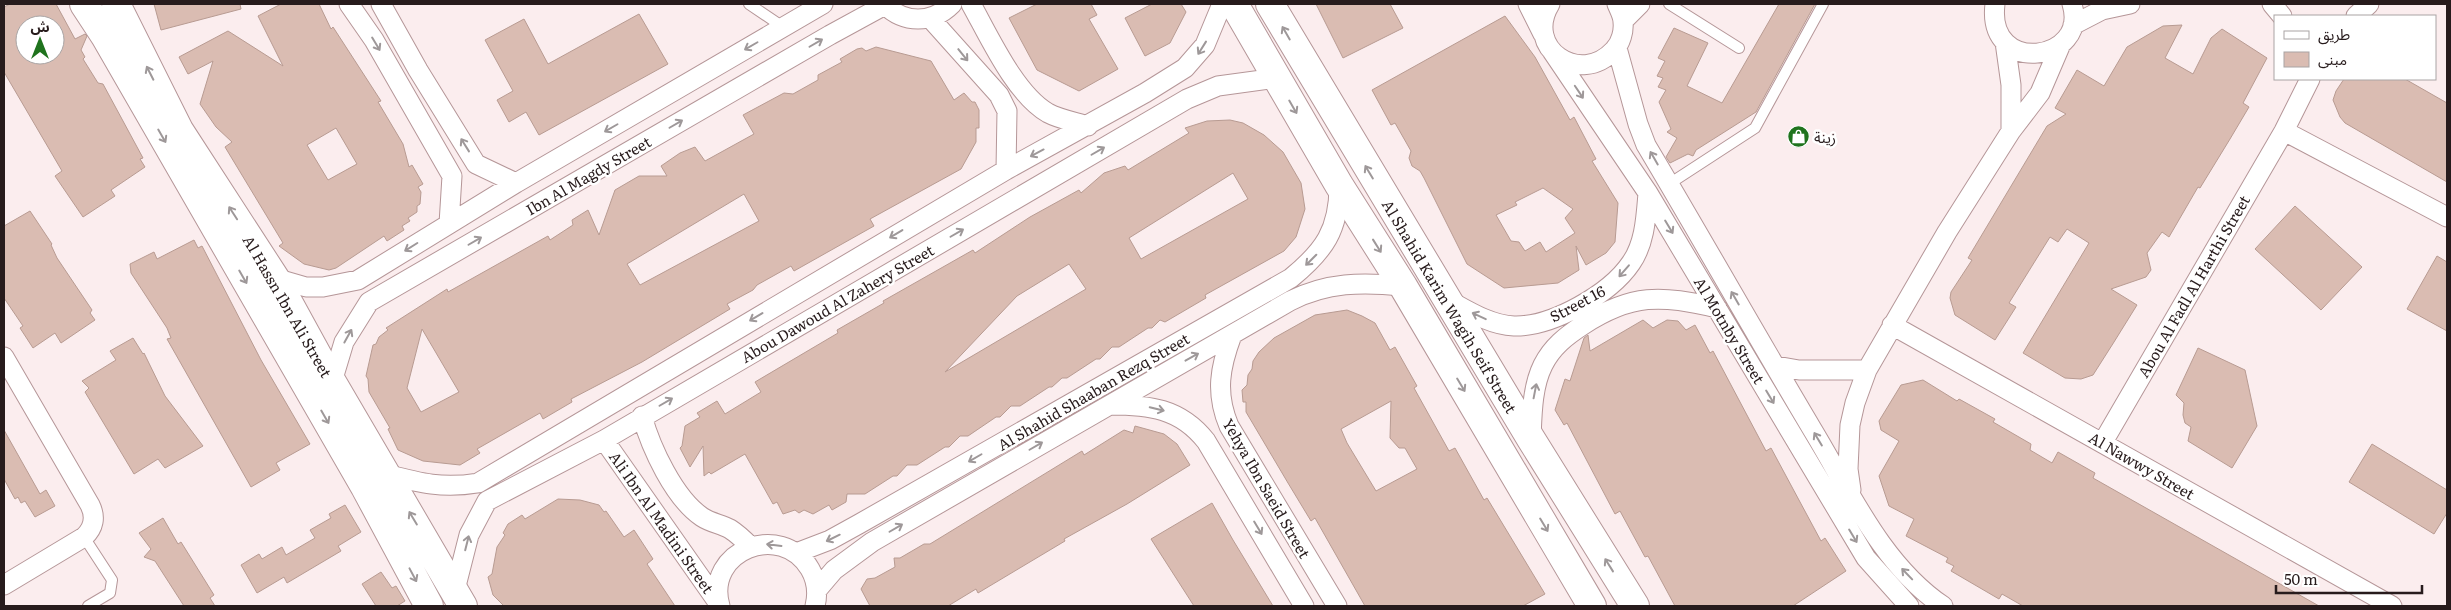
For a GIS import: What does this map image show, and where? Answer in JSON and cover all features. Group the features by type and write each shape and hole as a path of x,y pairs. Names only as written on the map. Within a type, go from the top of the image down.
{"street":[{"name":"Al Hassn Ibn Ali Street","path":"84,4 105,36 365,487 430,606"},
{"name":"Al Hassn Ibn Ali Street","path":"116,4 179,130 275,278 332,382 459,598"},
{"path":"349,4 374,40 452,176 448,224"},
{"path":"381,4 418,70 476,164 516,183"},
{"name":"Ibn Al Magdy Street","path":"275,278 306,287 323,287 358,280 516,183 823,4"},
{"name":"Ibn Al Magdy Street","path":"332,382 344,342 370,302 885,4"},
{"path":"885,4 898,15 914,20 930,18 944,12 952,4"},
{"path":"971,4 1000,58 1018,85 1048,113 1088,126"},
{"name":"Abou Dawoud Al Zahery Street","path":"386,474 443,487 478,483 1006,170 1088,126 1185,68 1205,45 1222,4"},
{"name":"Al Shahid Karim Wagih Seif Street","path":"1234,4 1339,185 1403,286 1592,606"},
{"name":"Al Shahid Karim Wagih Seif Street","path":"1270,4 1531,439 1635,606"},
{"name":"Al Motnby Street","path":"1528,4 1548,45 1648,193 1866,558 1909,606"},
{"path":"1550,4 1542,25 1548,45 1563,61 1578,66 1593,65 1607,58 1617,48 1622,35 1620,12 1640,4"},
{"path":"1988,4 1995,4 1994,17 1997,31 2005,42 2017,51 2032,55 2048,52 2061,44"},
{"path":"1851,494 1848,469 1850,425 1855,402 1867,370 1892,325 2011,131 2040,93 2061,44 2072,25 2072,4"},
{"path":"2072,25 2102,10 2130,4"},
{"path":"2272,4 2281,15"},
{"path":"2357,15 2369,4"},
{"path":"930,18 999,95 1007,111 1006,170"},
{"path":"2005,42 2011,85 2011,131"},
{"name":"Al Motnby Street","path":"1617,48 1638,124 1646,145 1775,366 1874,534 1920,586 1943,606"},
{"name":"Abou Dawoud Al Zahery Street","path":"487,502 604,440 642,416 1187,99 1218,86 1276,78"},
{"name":"Abou Al Fadl Al Harthi Street","path":"2103,442 2284,131 2306,82"},
{"path":"2284,131 2447,217"},
{"path":"452,176 476,164"},
{"name":"Al Shahid Shaaban Rezq Street","path":"796,553 830,540 859,524 1291,278 1311,262 1324,245 1334,227 1339,208 1339,185"},
{"name":"Street 16","path":"1447,300 1492,322 1514,326 1534,324 1560,315 1592,298 1615,282 1632,262 1642,240 1648,193"},
{"path":"358,280 370,302"},
{"name":"Al Shahid Shaaban Rezq Street","path":"816,598 834,570 872,542 1108,404 1290,301 1324,287 1368,282 1403,286"},
{"name":"Street 16","path":"1531,439 1535,389 1542,366 1554,347 1572,331 1624,303 1646,299 1686,301 1717,308"},
{"name":"Al Nawwy Street","path":"1892,325 2392,606"},
{"name":"Yehya Ibn Saeid Street","path":"1232,335 1223,359 1220,377 1222,410 1229,426 1337,606"},
{"path":"1162,352 1173,368"},
{"path":"4,357 92,510 93,522 84,537 4,585"},
{"path":"1775,366 1799,370 1867,370"},
{"name":"Yehya Ibn Saeid Street","path":"1108,404 1138,405 1159,409 1179,416 1194,426 1206,441 1304,606"},
{"name":"Ali Ibn Al Madini Street","path":"642,416 648,434 673,486 689,506 703,518 730,529 751,547"},
{"name":"Ali Ibn Al Madini Street","path":"604,440 720,605"},
{"path":"459,598 469,535 487,502 478,483"},
{"path":"720,605 718,592 724,569 736,556 751,547 773,544 796,553 806,563 814,576 816,598"}],"lane":[{"path":"749,4 784,28"},
{"path":"1669,4 1739,48"},
{"path":"1669,184 1755,128 1823,4"},
{"path":"84,537 112,580 113,585 110,593 88,606"}],"building":[{"path":"10,4 56,4 62,15 15,15 15,65 65,65 65,21 75,39 85,34 87,36 81,50 85,57 83,59 98,83 103,84 143,158 140,159 145,167 111,190 115,196 83,217 55,176 62,171 4,72 4,7"},
{"path":"154,4 240,4 241,9 161,30"},
{"path":"281,4 319,4 331,29 333,27 381,101 378,102 403,144 409,167 412,165 423,184 418,187 421,192 417,212 408,218 410,221 402,226 404,230 387,241 384,236 336,268 329,270 304,264 279,246 283,243 225,147 232,142 216,127 200,104 213,61 188,74 179,57 228,31 283,66 258,16","holes":["336,128 357,164 328,180 307,145"]},
{"path":"1037,4 1091,4 1097,15 1089,19 1118,69 1079,91 1037,70 1009,18"},
{"path":"1152,4 1181,4 1186,12 1170,43 1145,56 1125,18"},
{"path":"1316,4 1390,4 1403,28 1343,58"},
{"path":"1779,4 1815,4 1756,112 1696,150 1693,156 1688,154 1670,163 1666,157 1677,138 1667,132 1671,129 1659,102 1666,90 1658,87 1663,78 1657,76 1665,61 1658,58 1674,28 1708,43 1687,86 1722,103"},
{"path":"639,14 668,64 539,135 526,112 509,122 497,100 513,91 485,40 524,19 548,64"},
{"path":"1505,16 1535,57 1570,120 1574,117 1596,159 1592,161 1618,203 1615,242 1606,253 1586,265 1576,246 1579,270 1558,283 1504,288 1467,264 1424,178 1420,171 1412,166 1409,158 1411,151 1395,123 1391,125 1372,90","holes":["1543,188 1573,209 1565,218 1575,233 1546,252 1540,242 1525,251 1519,242 1511,241 1496,215 1517,205 1515,202"]},
{"path":"2182,25 2165,58 2193,74 2211,38 2222,29 2267,58 2243,103 2249,107 2200,188 2198,187 2169,237 2162,232 2147,253 2151,270 2146,277 2111,289 2137,305 2114,342 2093,375 2081,379 2065,378 2023,353 2089,243 2067,229 2058,242 2050,237 2009,303 2016,307 1995,340 1955,315 1950,298 1951,292 1972,260 1968,258 2047,126 2066,114 2055,108 2077,70 2104,86 2127,47 2163,26"},
{"path":"876,47 931,61 954,100 964,93 972,102 975,102 979,110 979,128 976,128 976,142 961,169 870,219 874,226 794,271 791,266 757,285 753,290 727,304 730,309 642,362 571,399 572,402 543,419 540,413 477,449 480,453 460,465 423,461 398,450 388,429 390,428 369,392 366,376 373,345 388,330 386,328 447,289 448,292 548,236 550,240 573,225 572,220 588,210 599,235 615,190 639,176 667,176 661,166 680,153 695,147 705,161 754,134 743,115 784,93 793,94 818,80 818,75 842,62 840,59 857,49 862,48 866,51","holes":["744,194 759,221 640,285 627,264","422,329 459,392 421,412 407,388"]},
{"path":"2343,80 2407,80 2447,103 2447,182 2345,123 2340,117 2333,100"},
{"path":"1230,120 1243,123 1264,135 1283,152 1301,183 1305,209 1296,237 1284,251 1205,295 1206,298 1165,322 1160,320 1152,328 1148,328 1119,347 1112,347 1100,359 1096,359 1067,378 1062,378 1052,387 1049,387 1020,406 1011,406 1000,417 996,417 968,436 960,436 949,447 945,447 917,465 907,465 897,476 893,476 865,494 847,494 846,502 832,510 829,505 813,514 804,510 799,513 795,510 783,514 777,502 773,504 745,454 711,474 709,472 704,476 703,446 690,467 680,448 682,446 685,426 700,417 697,413 717,401 725,414 761,392 755,382 838,333 837,330 884,303 883,301 973,250 975,253 1030,217 1079,190 1081,193 1104,173 1125,166 1128,170 1189,133 1185,128 1207,121","holes":["1233,173 1248,199 1141,259 1129,238","1069,264 1086,289 945,372 1017,296"]},
{"path":"2295,206 2362,267 2321,310 2255,249"},
{"path":"30,211 52,244 57,258 92,310 90,313 95,320 61,343 55,333 33,348 20,328 23,326 4,298 4,226"},
{"path":"194,240 198,248 202,246 261,360 310,444 276,463 280,470 251,487 167,339 171,338 167,328 131,273 130,264 154,252 157,259"},
{"path":"2437,256 2447,262 2447,331 2407,309"},
{"path":"1347,310 1362,316 1375,323 1390,350 1395,347 1417,386 1414,388 1449,451 1455,448 1484,500 1487,498 1545,594 1523,606 1365,606 1315,518 1311,521 1288,483 1246,412 1246,402 1243,402 1242,390 1247,385 1253,361 1259,352 1274,338 1315,315","holes":["1391,401 1390,438 1399,448 1405,448 1417,469 1376,491 1347,443 1341,429"]},
{"path":"1643,320 1653,328 1667,320 1678,321 1686,330 1695,325 1710,353 1713,351 1766,451 1771,448 1821,541 1825,538 1846,571 1793,606 1675,606 1648,556 1645,557 1620,511 1615,514 1567,423 1564,425 1555,410 1565,379 1570,381 1584,338 1588,335 1590,351"},
{"path":"133,338 144,353 165,396 203,446 165,468 158,459 134,474 85,392 89,388 82,381 116,360 110,351"},
{"path":"2198,348 2245,370 2257,426 2232,468 2188,441 2191,427 2185,423 2183,415 2184,403 2176,395"},
{"path":"1923,380 1957,401 1959,399 1995,419 1993,422 2031,444 2030,450 2052,463 2058,452 2095,473 2093,478 2319,606 2023,606 2002,594 1999,599 1951,571 1954,566 1946,562 1948,558 1906,536 1914,519 1889,506 1879,476 1899,441 1881,430 1879,421 1901,385"},
{"path":"1135,426 1164,434 1177,444 1190,465 1127,504 1064,539 1065,541 978,593 976,589 948,606 870,606 861,589 867,579 875,578 895,567 894,558 900,558 924,544 930,544 1082,451 1084,455 1124,430 1133,433"},
{"path":"4,430 40,494 46,490 55,506 35,517 25,501 21,503 18,497 15,499 4,479"},
{"path":"2372,444 2447,490 2447,513 2434,534 2349,482"},
{"path":"558,499 580,500 599,505 604,512 606,511 624,537 634,530 653,559 647,564 675,606 504,606 493,595 488,577 492,574 497,547 505,535 503,533 508,524 522,515 525,519"},
{"path":"1212,503 1273,606 1194,606 1151,539"},
{"path":"345,505 361,532 338,546 341,551 287,583 284,577 257,593 241,565 259,554 262,559 282,547 286,555 315,538 310,530 331,518 329,514"},
{"path":"163,518 178,544 181,542 214,595 210,598 215,606 184,606 155,561 144,557 151,549 139,533"},
{"path":"381,572 392,588 396,586 405,601 397,606 376,606 362,584"}],"place":[{"name":"زينة","path":"1798,136"}]}
